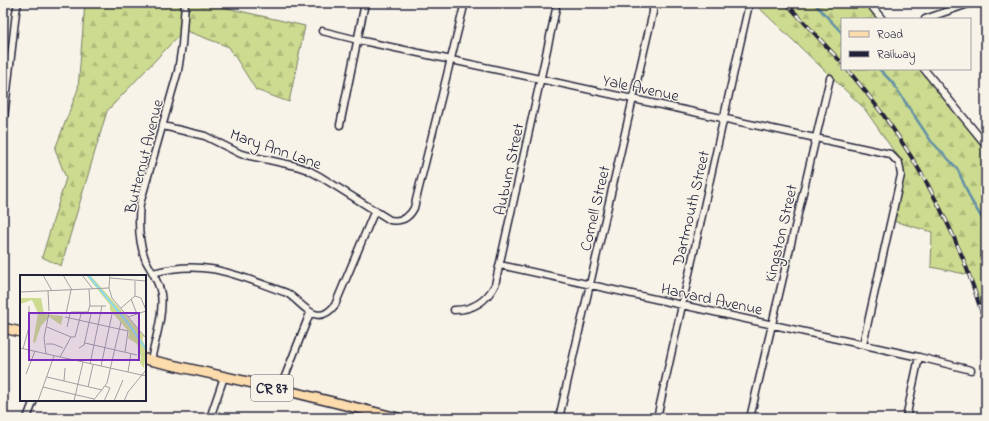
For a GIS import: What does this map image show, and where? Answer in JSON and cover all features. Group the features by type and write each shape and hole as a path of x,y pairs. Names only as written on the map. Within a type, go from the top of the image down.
{"main road":[{"path":"3,328 20,332"},
{"name":"CR 87","path":"148,360 398,418"}],"street":[{"path":"3,128 18,3"},
{"name":"Butternut Avenue","path":"148,360 161,314 162,304 158,283 146,260 142,247 139,232 140,204 175,82 182,45 185,3"},
{"path":"340,125 366,3"},
{"name":"Cornell Street","path":"559,418 653,12 653,3"},
{"path":"869,3 881,18"},
{"path":"928,18 969,3"},
{"name":"Dartmouth Street","path":"656,418 749,4"},
{"name":"Mary Ann Lane","path":"163,126 205,136 241,154 308,170 390,220 396,221 407,218 414,208 464,6"},
{"name":"Auburn Street","path":"454,310 473,308 486,299 495,285 556,9"},
{"name":"Yale Avenue","path":"322,31 450,60 886,152 895,157 899,163 901,175 863,344"},
{"path":"925,70 986,145"},
{"name":"Kingston Street","path":"750,418 830,78"},
{"path":"153,273 166,269 187,267 208,268 222,271 287,293 310,313 321,315 327,313 335,305 375,210"},
{"name":"Harvard Avenue","path":"500,265 863,344 971,370"},
{"path":"280,390 310,313"},
{"path":"906,418 918,358"},
{"path":"210,418 224,377"},
{"path":"27,418 34,401"}],"green space":[{"path":"85,3 137,3 138,8 163,3 205,3 305,26 289,102 256,90 229,47 184,30 107,111 61,266 42,257 66,178 55,149 78,89"},
{"path":"754,3 865,3 877,18 841,18 841,70 921,70 986,147 986,326 970,275 931,267 932,232 890,220 902,163 864,108"}],"waterway":[{"path":"814,3 841,32"},
{"path":"880,70 892,82 931,141 957,168 971,200 986,225"}],"railway":[{"path":"786,3 841,62"},
{"path":"848,70 881,112 912,158 926,182 962,256 986,325"}]}
